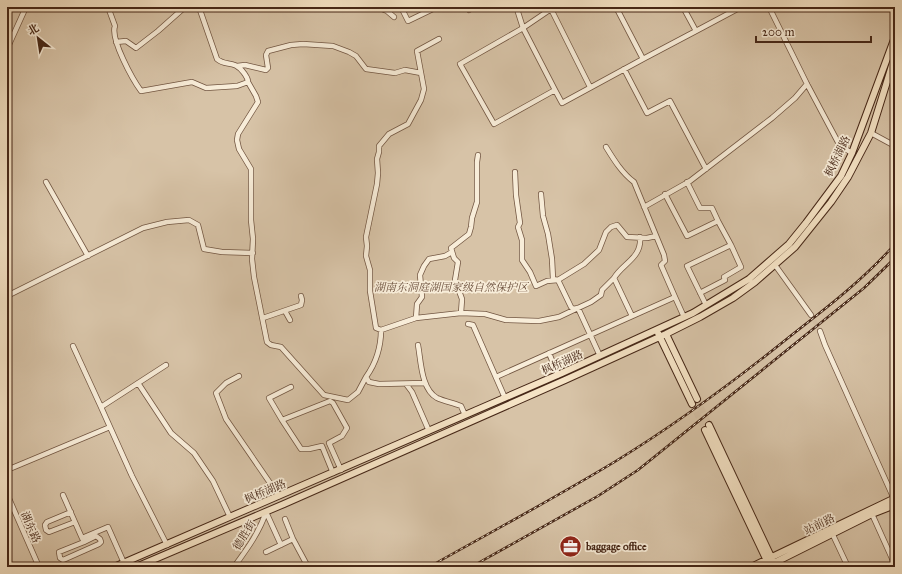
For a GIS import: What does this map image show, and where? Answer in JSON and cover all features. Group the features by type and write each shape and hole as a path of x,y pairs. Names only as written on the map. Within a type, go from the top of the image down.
{"main road":[{"name":"枫桥湖路","path":"114,567 600,356 684,317 749,279 789,244 841,176 852,153 895,37"},
{"name":"枫桥湖路","path":"138,567 558,384 660,337 700,317 733,298 755,282 795,247 831,202 848,177 871,133 895,57"},
{"path":"656,330 695,401 666,334"},
{"path":"707,427 769,562"},
{"name":"站前路","path":"751,567 769,562 833,535 895,501"},
{"name":"站前路","path":"769,562 895,501"}],"street":[{"path":"7,49 26,7"},
{"path":"108,7 114,26 113,31 116,42 141,92 192,82 206,88 237,86 248,82"},
{"path":"116,42 126,41 136,48 185,7"},
{"path":"194,7 200,10 217,59 220,62 238,66 245,65 266,70 268,68 266,55 268,51 291,45 303,44 333,46 349,52 356,56 366,69 395,73 405,70 421,73"},
{"path":"377,7 394,17"},
{"path":"401,7 408,21 437,7"},
{"path":"467,7 469,10 474,7"},
{"path":"616,7 643,59"},
{"path":"683,7 696,31"},
{"path":"517,9 523,28 562,103 741,7"},
{"path":"769,7 840,146 852,153"},
{"path":"555,90 494,124 460,64 523,28 551,8 590,87"},
{"path":"439,39 416,51 424,89 421,100 413,117 408,124 389,134 379,146 377,159 377,184 366,237 366,256 370,270 370,291 376,328 381,330 416,318 461,313 485,314 506,320 539,321 559,317 591,302 601,295 602,290 614,278 618,271 634,258 639,251 641,243 640,238"},
{"path":"238,66 248,78 248,82 258,102 238,134 237,140 239,150 251,169 251,220 254,277 267,342 271,345 281,347 324,395 348,400 358,392 379,352 381,330"},
{"path":"624,69 647,113 670,101 706,169"},
{"path":"644,207 706,169 772,118 807,84"},
{"path":"871,133 895,146"},
{"path":"606,146 616,164 627,177 634,182 664,255 665,261 661,265 684,317"},
{"path":"461,313 462,299 455,280 458,262 454,258 451,248 469,234 477,202 478,156"},
{"path":"515,172 516,195 520,224 518,227 522,240 522,260 530,272 536,286 547,281 558,280 584,264 599,250 606,232 611,227 617,225 627,237 640,238 656,236"},
{"path":"46,182 88,256"},
{"path":"687,182 700,208 712,208 741,267 724,277 725,280 700,293"},
{"path":"541,194 543,216 547,229 552,259 553,279 558,280 571,307 573,309 578,308"},
{"path":"665,194 687,236 718,221"},
{"path":"7,296 143,228 167,222 189,220 198,225 204,249 222,252 252,253"},
{"path":"706,305 687,266 731,246"},
{"path":"416,318 417,304 422,297 420,275 424,266 429,260 445,256 452,252"},
{"path":"775,265 811,315"},
{"path":"614,278 632,316"},
{"path":"263,318 300,305 302,300 301,296"},
{"path":"496,377 675,297"},
{"path":"578,308 600,356"},
{"path":"285,311 290,320"},
{"path":"468,324 473,326 505,398"},
{"path":"820,331 824,345 895,501"},
{"path":"418,345 425,383 436,397 461,406 465,415"},
{"path":"74,346 132,476 167,545"},
{"path":"549,354 558,375"},
{"path":"101,407 166,365"},
{"path":"239,376 226,383 216,393 226,419 279,496"},
{"path":"366,377 369,382 406,384 425,383"},
{"path":"138,383 171,434 194,454 213,481 230,517"},
{"path":"406,384 412,392 429,431"},
{"path":"282,420 330,400 347,428 342,436 329,443 309,449 301,449 282,420 269,398 291,387"},
{"path":"7,470 110,427"},
{"path":"329,443 340,470"},
{"path":"321,446 333,473"},
{"name":"湖东路","path":"7,494 39,567"},
{"path":"63,495 83,540"},
{"path":"71,512 46,522 46,530 49,532 75,522"},
{"path":"266,512 282,545"},
{"name":"德胜街","path":"234,567 257,534 266,512"},
{"path":"872,514 895,565"},
{"path":"285,519 308,567"},
{"path":"83,540 96,536 101,542 63,560 60,558 59,552 108,526 124,563"},
{"path":"833,535 848,567"},
{"path":"266,552 294,539"}],"green space":[{"name":"湖南东洞庭湖国家级自然保护区","path":"7,7 895,7 895,567 7,567"}],"tunnel":[{"path":"811,315 820,331"},
{"path":"697,399 709,425"},
{"path":"692,404 705,430"}],"railway":[{"path":"429,567 593,475 639,447 684,416 750,368 833,302 859,280 895,244"},
{"path":"471,567 598,496 638,470 864,288 895,258"}],"place":[{"name":"baggage office","path":"570,546"}]}
